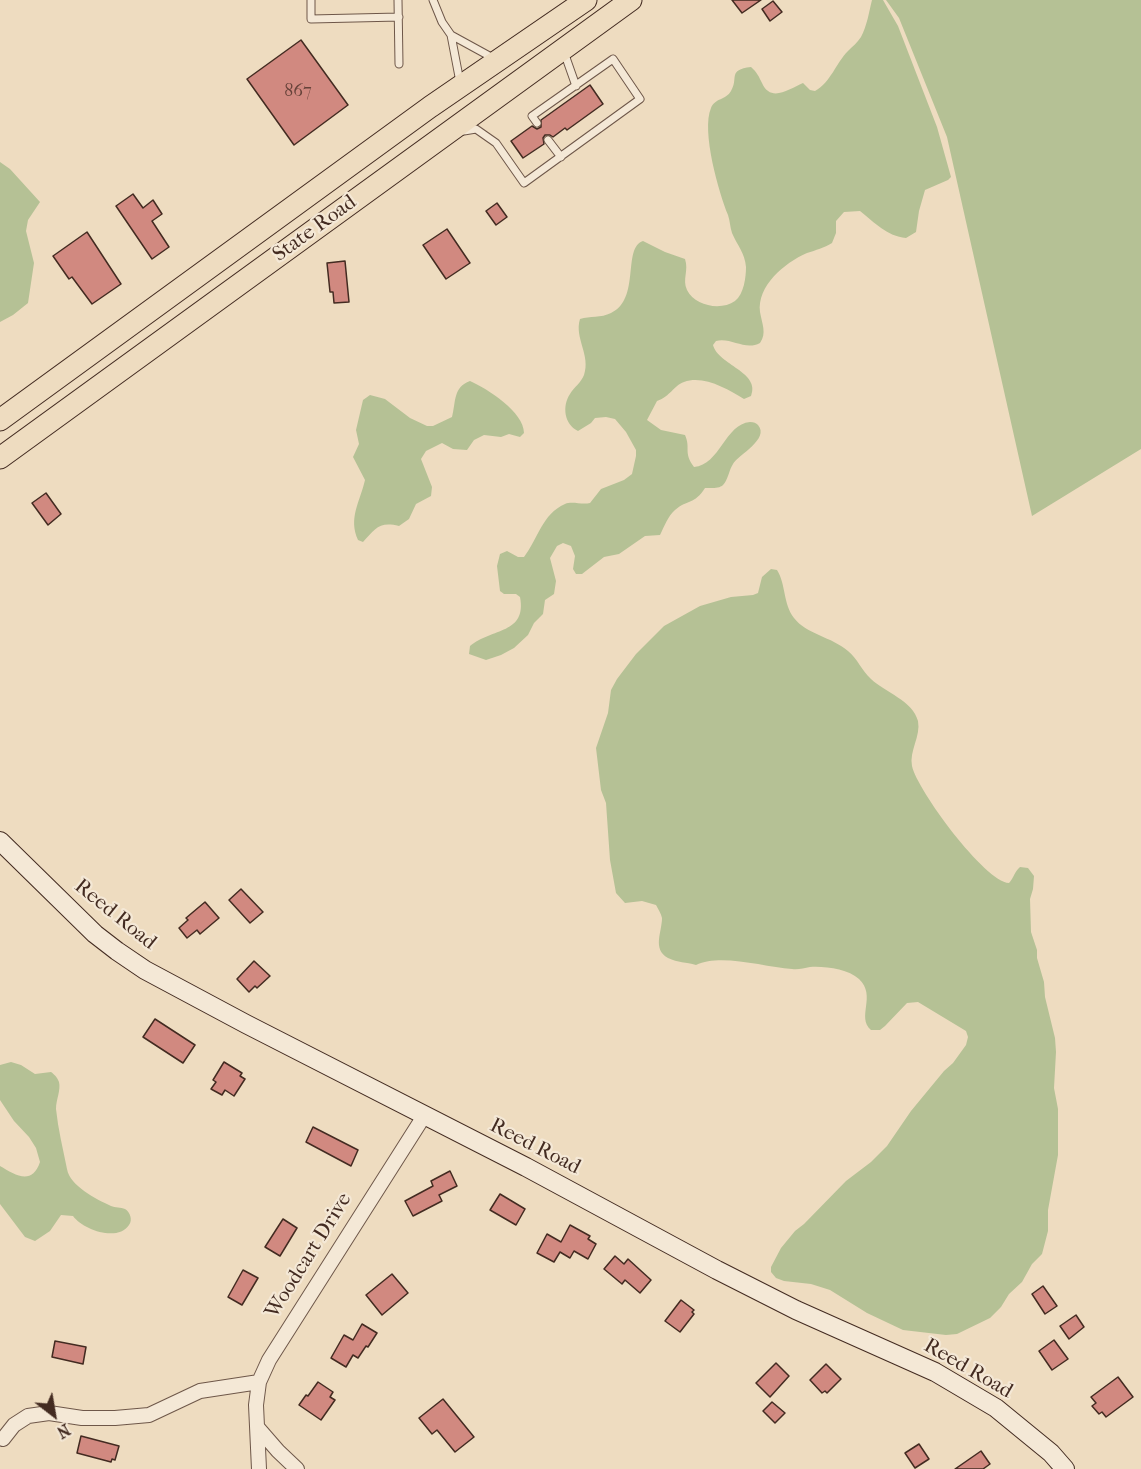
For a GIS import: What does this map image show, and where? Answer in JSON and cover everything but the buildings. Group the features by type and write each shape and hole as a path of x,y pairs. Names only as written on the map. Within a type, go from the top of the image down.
{"main road":[{"name":"State Road","path":"0,420 351,164 498,61 580,18 631,0"},
{"name":"State Road","path":"0,458 563,49 580,18"}],"street":[{"name":"Reed Road","path":"0,841 70,911 124,956 145,970 526,1167 717,1270 796,1310 935,1372 998,1410 1051,1453 1065,1469"},
{"name":"Woodcart Drive","path":"259,1469 256,1405 259,1382 269,1360 424,1116"},
{"path":"3,1439 14,1425 28,1416 49,1413 82,1418 115,1418 149,1414 200,1392 259,1382"},
{"path":"258,1428 297,1469"}],"lane":[{"path":"311,0 311,19 399,17"},
{"path":"398,0 399,64"},
{"path":"433,0 442,22 451,35 461,86"},
{"path":"451,35 498,61"},
{"path":"563,49 576,86"},
{"path":"446,134 476,129 496,143 524,183 640,99 613,59 532,116 537,123"},
{"path":"548,140 561,157"}],"green space":[{"path":"872,0 883,0 898,26 937,127 951,177 925,190 916,232 906,238 887,232 860,211 844,212 836,221 836,233 832,243 798,257 774,276 767,285 760,302 764,332 760,343 749,346 722,340 716,341 713,345 722,358 750,381 751,396 744,399 715,384 692,380 680,384 657,401 647,420 661,430 685,435 689,458 694,467 703,465 710,459 741,424 751,422 758,425 761,430 760,436 736,460 723,485 717,488 705,488 694,500 675,510 668,518 660,535 645,536 619,554 604,557 582,574 576,574 573,569 575,556 571,546 563,543 557,546 550,558 556,581 554,594 545,600 543,614 534,623 528,635 514,648 486,660 469,654 470,646 513,624 521,609 520,597 500,591 497,566 500,554 507,551 518,557 524,557 546,520 557,508 568,503 590,503 601,489 624,480 632,474 636,450 626,432 615,419 595,418 578,431 567,419 565,409 567,399 583,378 586,368 579,333 580,319 607,315 620,306 629,286 633,253 643,241 685,259 687,290 696,300 709,305 723,306 738,298 745,280 746,267 732,233 712,162 708,131 711,108 715,102 731,91 736,72 744,68 751,67 770,92 781,93 803,83 810,90 815,91 821,87 861,37"},
{"path":"886,0 1141,0 1141,449 1032,516 947,137 899,18"},
{"path":"0,162 10,169 40,202 28,220 26,231 34,263 28,303 0,322"},
{"path":"470,381 495,395 512,409 524,433 520,437 509,434 501,437 484,435 474,440 467,450 453,449 442,443 426,451 421,459 432,487 431,496 416,504 409,519 399,526 382,525 363,542 358,540 354,524 365,480 353,457 359,444 356,430 363,400 370,395 385,399 410,418 427,426 433,426 452,417 458,391"},
{"path":"771,569 777,570 790,612 799,623 812,632 842,646 871,679 911,708 918,721 912,766 926,794 969,852 998,879 1009,883 1020,867 1028,868 1034,876 1030,899 1031,932 1044,982 1056,1052 1054,1088 1058,1109 1058,1155 1048,1210 1048,1231 1042,1254 1001,1307 990,1318 957,1334 946,1335 903,1330 867,1313 830,1290 776,1278 771,1272 771,1267 781,1248 795,1231 846,1181 887,1146 911,1111 966,1045 968,1037 966,1031 918,1002 907,1003 880,1030 871,1030 865,1019 867,999 864,986 859,979 836,969 781,968 730,960 696,965 672,960 660,950 662,918 656,905 642,901 625,903 616,893 610,860 606,803 601,790 596,748 608,713 611,690 636,654 664,626 700,606 731,597 758,593 762,577"},
{"path":"11,1062 35,1074 51,1072 57,1077 59,1092 56,1106 57,1116 69,1175 91,1196 111,1206 127,1210 131,1221 124,1230 117,1233 101,1232 84,1226 73,1216 61,1215 50,1231 35,1241 25,1237 0,1204 0,1166 11,1173 28,1176 37,1169 40,1162 36,1148 29,1137 14,1121 0,1100 0,1065"}]}
